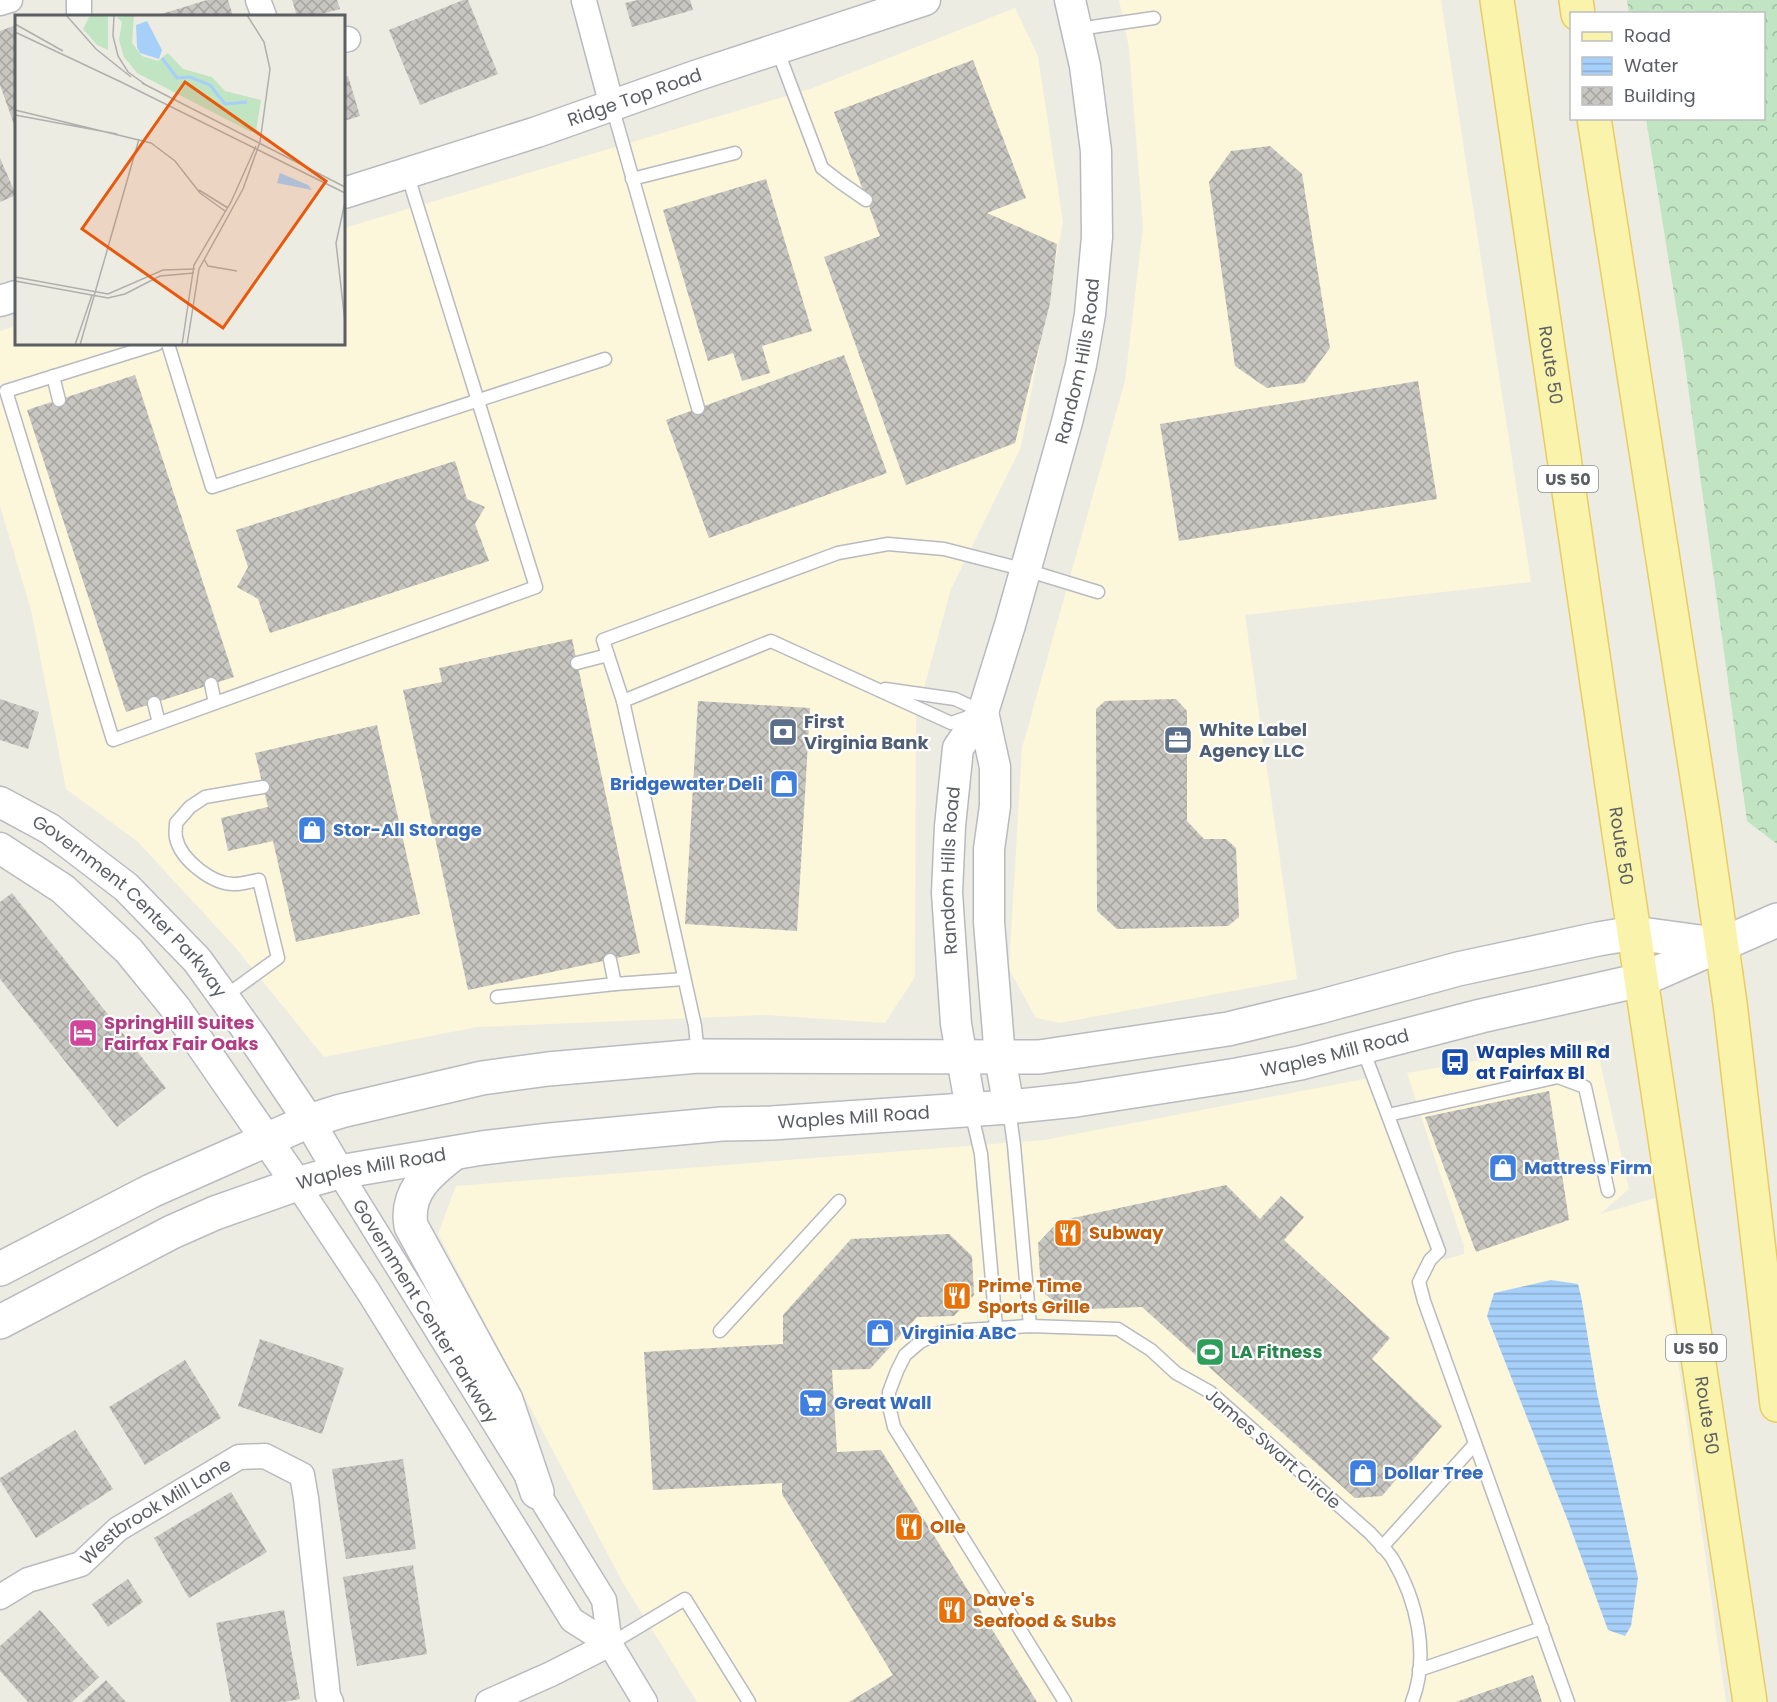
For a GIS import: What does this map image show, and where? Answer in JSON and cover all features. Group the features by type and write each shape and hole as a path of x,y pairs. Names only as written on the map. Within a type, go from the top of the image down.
{"main road":[{"name":"Route 50","path":"1497,0 1749,1696"},
{"path":"1594,120 1722,945 1766,1262 1777,1405"},
{"name":"Waples Mill Road","path":"0,1322 183,1227 215,1213 297,1184 339,1172 550,1140 665,1128 1009,1107 1076,1100 1237,1075 1641,980 1777,920"},
{"path":"0,1269 151,1191 309,1121 341,1111 482,1078 548,1069 698,1056 1000,1058 1070,1054 1228,1029 1458,969 1598,939 1634,933 1722,945"},
{"path":"454,1153 434,1168 420,1185 409,1215 411,1226 506,1400 537,1492"}],"street":[{"path":"0,3 10,0"},
{"path":"258,0 264,15"},
{"path":"584,0 612,106"},
{"name":"Ridge Top Road","path":"345,193 612,106 925,0"},
{"name":"Random Hills Road","path":"971,1109 956,1024 947,893 950,826 958,748 983,712 1067,422 1081,365 1090,314 1097,237 1096,151 1085,66 1070,0"},
{"path":"0,301 15,296"},
{"name":"Random Hills Road","path":"983,712 995,766 995,806 989,849 989,922 1000,1058 1009,1107"},
{"name":"Government Center Parkway","path":"0,802 50,829 126,887 197,960 224,997 309,1121 604,1600 610,1644 645,1702"},
{"name":"Government Center Parkway","path":"0,848 63,889 129,951 177,1010 267,1139 368,1291 572,1620 610,1644"},
{"name":"Westbrook Mill Lane","path":"0,1597 28,1580 81,1564 118,1529 239,1457 266,1456 302,1475 328,1696 331,1702"},
{"path":"488,1702 610,1644"}],"lane":[{"path":"1077,29 1154,18"},
{"path":"777,50 822,168 866,200"},
{"path":"612,106 698,408"},
{"path":"632,179 735,153"},
{"path":"154,345 6,391 113,740 536,587 407,173"},
{"path":"168,345 212,487 605,359"},
{"path":"53,376 59,400"},
{"path":"698,1056 695,1026 623,701 603,640 838,553 888,544 944,549 1026,570 1098,592"},
{"path":"623,701 771,641 951,723 983,712"},
{"path":"577,663 608,655"},
{"path":"211,684 215,703"},
{"path":"872,687 955,699 983,712"},
{"path":"154,703 159,723"},
{"path":"224,997 278,958 259,880 234,884 214,881 184,854 176,838 176,823 189,807 206,797 263,787"},
{"path":"610,960 615,984"},
{"path":"497,997 684,979"},
{"path":"1362,1047 1439,1251 1430,1260 1419,1282 1424,1301 1568,1702"},
{"path":"1388,1115 1558,1077 1585,1086 1608,1191"},
{"path":"1009,1107 1030,1326"},
{"path":"971,1109 981,1154 996,1327"},
{"path":"720,1331 839,1201"},
{"name":"James Swart Circle","path":"1065,1702 894,1427 889,1406 889,1392 897,1371 905,1355 920,1342 939,1333 1030,1326 1118,1329 1151,1350 1176,1373 1210,1392 1370,1533 1390,1556 1405,1582 1419,1636 1419,1670 1412,1702"},
{"path":"1382,1547 1475,1444"},
{"path":"610,1644 685,1599 749,1702"},
{"path":"1419,1670 1542,1628"}],"shaded area":[{"path":"1119,0 1441,0 1531,582 1245,615 1297,979 1060,1023 1036,1018 1009,969 1022,748 1125,381 1143,227 1129,48"},
{"path":"1015,8 1038,56 1063,222 1021,447 951,589 916,717 915,977 885,1023 766,1015 477,1027 324,1057 235,947 137,841 66,789 31,610 0,506 0,331 15,326 15,345 345,345 345,228 810,89"},
{"path":"1595,1040 1629,1189 1600,1214 1655,1198 1726,1702 697,1702 623,1583 438,1234 456,1186 1044,1140 1380,1076 1443,1260 1464,1254 1464,1247 1407,1073"}],"green space":[{"path":"1627,0 1777,0 1777,844 1747,821 1683,350 1646,120 1765,120 1765,12 1629,12"}],"water":[{"path":"1551,1280 1578,1284 1581,1296 1597,1393 1638,1578 1631,1626 1625,1636 1608,1630 1568,1521 1487,1316 1494,1293"}],"building":[{"path":"207,0 228,0 233,15 158,15"},
{"path":"292,0 337,0 340,9 318,15 297,15"},
{"path":"468,0 498,74 420,105 389,30"},
{"path":"638,0 690,0 693,10 632,27 625,3"},
{"path":"15,25 15,127 0,85 0,31"},
{"path":"973,60 1026,198 987,213 1057,244 1050,303 1015,443 906,485 824,257 880,236 834,112"},
{"path":"348,76 360,116 345,121 345,77"},
{"path":"1270,146 1302,174 1330,348 1304,383 1267,388 1235,366 1209,182 1231,151"},
{"path":"0,158 15,195 0,202"},
{"path":"766,179 812,331 762,346 770,373 742,381 733,353 708,361 663,210"},
{"path":"844,355 887,473 709,538 666,420"},
{"path":"135,375 234,677 126,712 27,410"},
{"path":"1418,381 1437,499 1179,541 1160,424"},
{"path":"455,461 467,499 485,507 475,524 489,561 270,633 258,599 237,587 248,567 236,530"},
{"path":"572,639 640,953 468,990 403,690 442,682 439,668"},
{"path":"0,699 39,712 28,749 0,740"},
{"path":"1176,699 1187,711 1187,821 1204,839 1226,839 1236,848 1239,917 1228,926 1117,929 1097,911 1096,709 1105,701"},
{"path":"698,701 810,708 797,931 685,924"},
{"name":"Stor-All Storage","path":"377,725 420,914 296,942 273,841 228,851 221,818 268,807 255,753"},
{"name":"SpringHill Suites Fairfax Fair Oaks","path":"12,893 166,1088 117,1127 0,979 0,902"},
{"name":"Mattress Firm","path":"1549,1091 1569,1220 1476,1252 1425,1117"},
{"path":"1226,1185 1260,1219 1281,1196 1304,1217 1284,1240 1390,1338 1372,1359 1442,1426 1382,1496 1355,1498 1142,1307 1063,1310 1041,1290 1038,1243 1059,1221"},
{"path":"949,1234 972,1256 974,1295 954,1316 917,1317 870,1369 832,1370 837,1452 881,1450 1037,1702 849,1702 893,1675 782,1494 782,1483 653,1490 644,1352 783,1344 783,1315 851,1239"},
{"path":"260,1339 344,1368 322,1434 238,1406"},
{"path":"185,1360 221,1418 145,1465 109,1407"},
{"path":"75,1430 113,1489 36,1538 0,1478"},
{"path":"403,1459 416,1549 346,1559 332,1469"},
{"path":"231,1492 267,1552 189,1598 154,1538"},
{"path":"413,1565 427,1654 357,1666 343,1577"},
{"path":"128,1579 143,1602 108,1627 92,1604"},
{"path":"40,1610 99,1677 72,1702 28,1702 0,1671 0,1646"},
{"path":"284,1610 300,1699 283,1702 231,1702 216,1623"},
{"path":"1533,1675 1542,1702 1456,1702"},
{"path":"106,1680 126,1702 82,1702"}],"place":[{"name":"First Virginia Bank","path":"783,732"},
{"name":"White Label Agency LLC","path":"1178,740"},
{"name":"Bridgewater Deli","path":"784,784"},
{"name":"Stor-All Storage","path":"312,830"},
{"name":"SpringHill Suites Fairfax Fair Oaks","path":"83,1033"},
{"name":"Waples Mill Rd at Fairfax Bl","path":"1455,1062"},
{"name":"Mattress Firm","path":"1503,1168"},
{"name":"Subway","path":"1068,1233"},
{"name":"Prime Time Sports Grille","path":"957,1296"},
{"name":"Virginia ABC","path":"880,1333"},
{"name":"LA Fitness","path":"1210,1352"},
{"name":"Great Wall","path":"813,1403"},
{"name":"Dollar Tree","path":"1363,1473"},
{"name":"Olle","path":"909,1527"},
{"name":"Dave's Seafood & Subs","path":"952,1610"}]}
